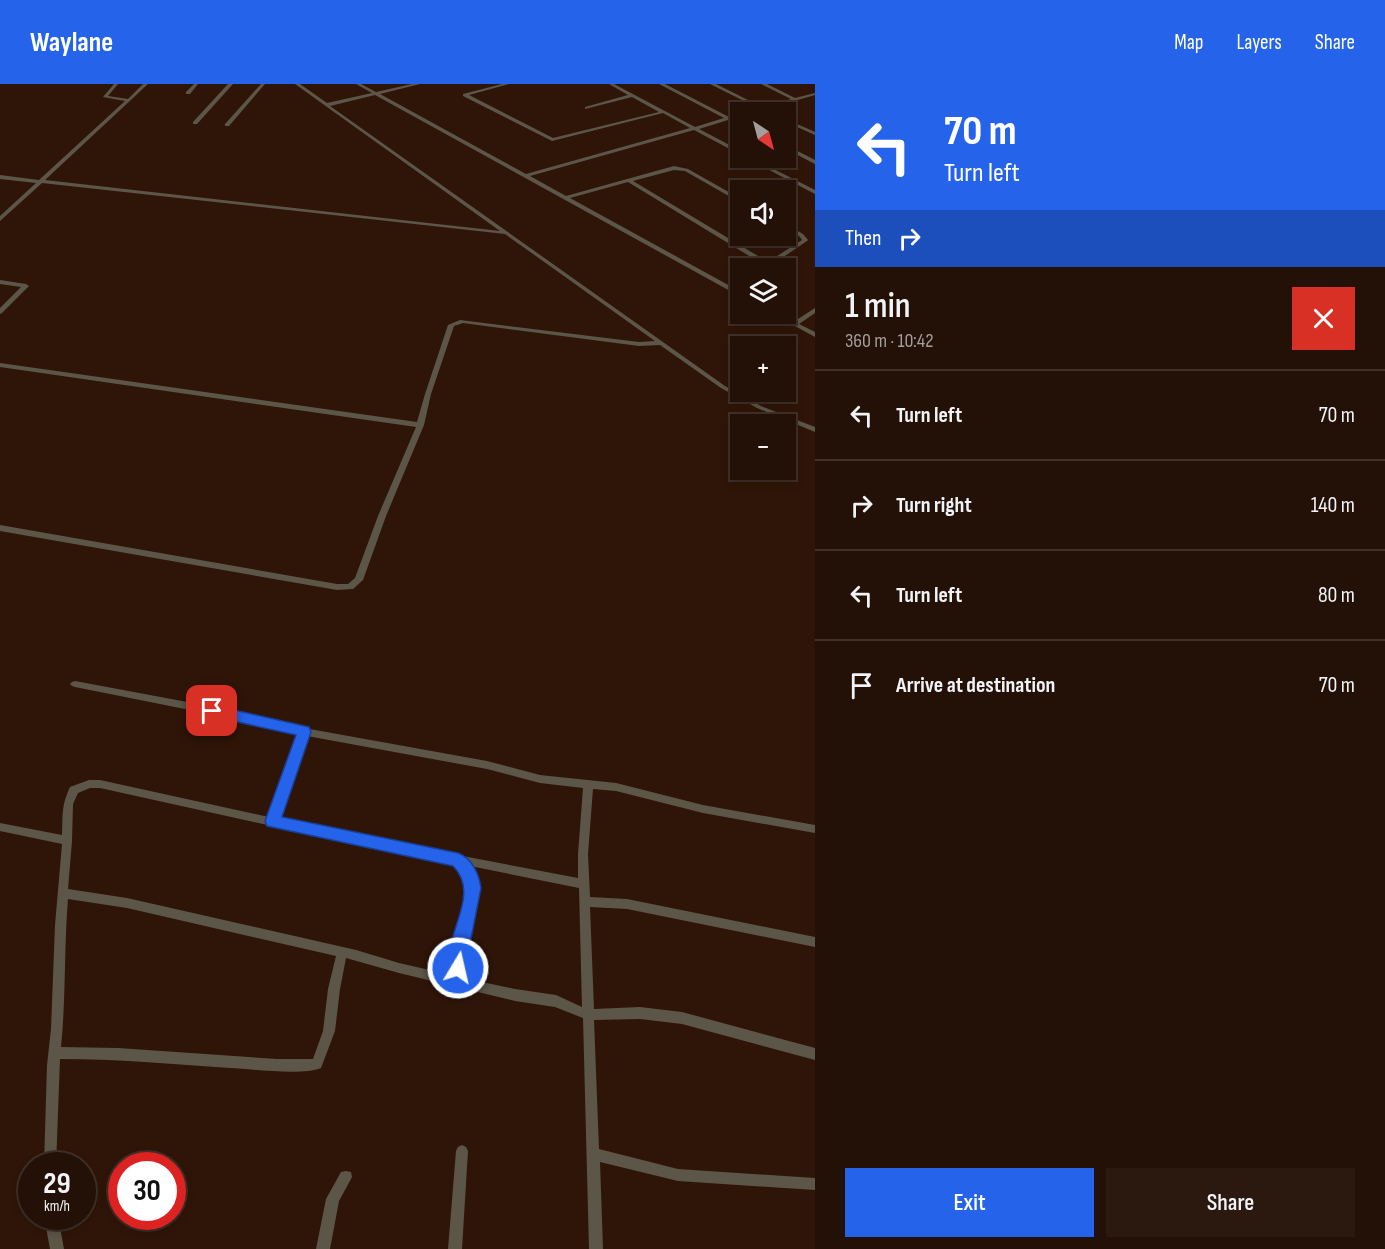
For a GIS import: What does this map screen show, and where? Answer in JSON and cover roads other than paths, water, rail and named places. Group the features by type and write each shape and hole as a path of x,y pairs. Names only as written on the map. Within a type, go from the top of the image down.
{"street":[{"path":"116,84 105,97 128,100"},
{"path":"0,219 146,84"},
{"path":"188,93 196,84"},
{"path":"195,123 231,84"},
{"path":"227,125 262,84"},
{"path":"297,84 740,397 783,418 815,430"},
{"path":"358,84 730,288"},
{"path":"327,105 418,84"},
{"path":"507,84 465,96 550,140 663,112"},
{"path":"611,84 730,147"},
{"path":"661,84 728,118"},
{"path":"712,84 749,102"},
{"path":"763,84 796,100"},
{"path":"789,102 815,94"},
{"path":"587,108 633,95"},
{"path":"525,176 728,118"},
{"path":"796,125 815,134"},
{"path":"796,152 815,162"},
{"path":"565,198 680,168 730,195"},
{"path":"768,168 815,192"},
{"path":"0,177 507,233"},
{"path":"628,180 751,258"},
{"path":"778,258 805,240 796,232"},
{"path":"0,282 26,286 0,312"},
{"path":"796,323 815,310"},
{"path":"0,528 337,587 351,587 359,580 382,516 420,425 451,326 456,322 639,344 662,343"},
{"path":"795,324 815,335"},
{"path":"0,365 420,425"},
{"path":"75,684 230,714 304,732 487,765 540,779 616,786 703,809 815,829"},
{"path":"273,821 304,732"},
{"path":"50,1152 63,893 70,798 74,790 89,784 100,784 458,860 585,884"},
{"path":"588,784 584,816 584,902 589,984 588,1015 596,1249"},
{"path":"0,827 68,841"},
{"path":"458,860 469,873 473,888 457,962 461,974 469,983"},
{"path":"63,893 127,903 342,952 514,995 556,1001 588,1015 640,1013 682,1018 815,1054"},
{"path":"584,902 627,904 815,942"},
{"path":"54,1053 132,1055 254,1065 309,1066 316,1064 329,1031 334,989 342,952"},
{"path":"455,1249 462,1151"},
{"path":"592,1154 678,1175 815,1184"},
{"path":"323,1249 333,1198 346,1177"},
{"path":"54,1230 57,1249"}]}
